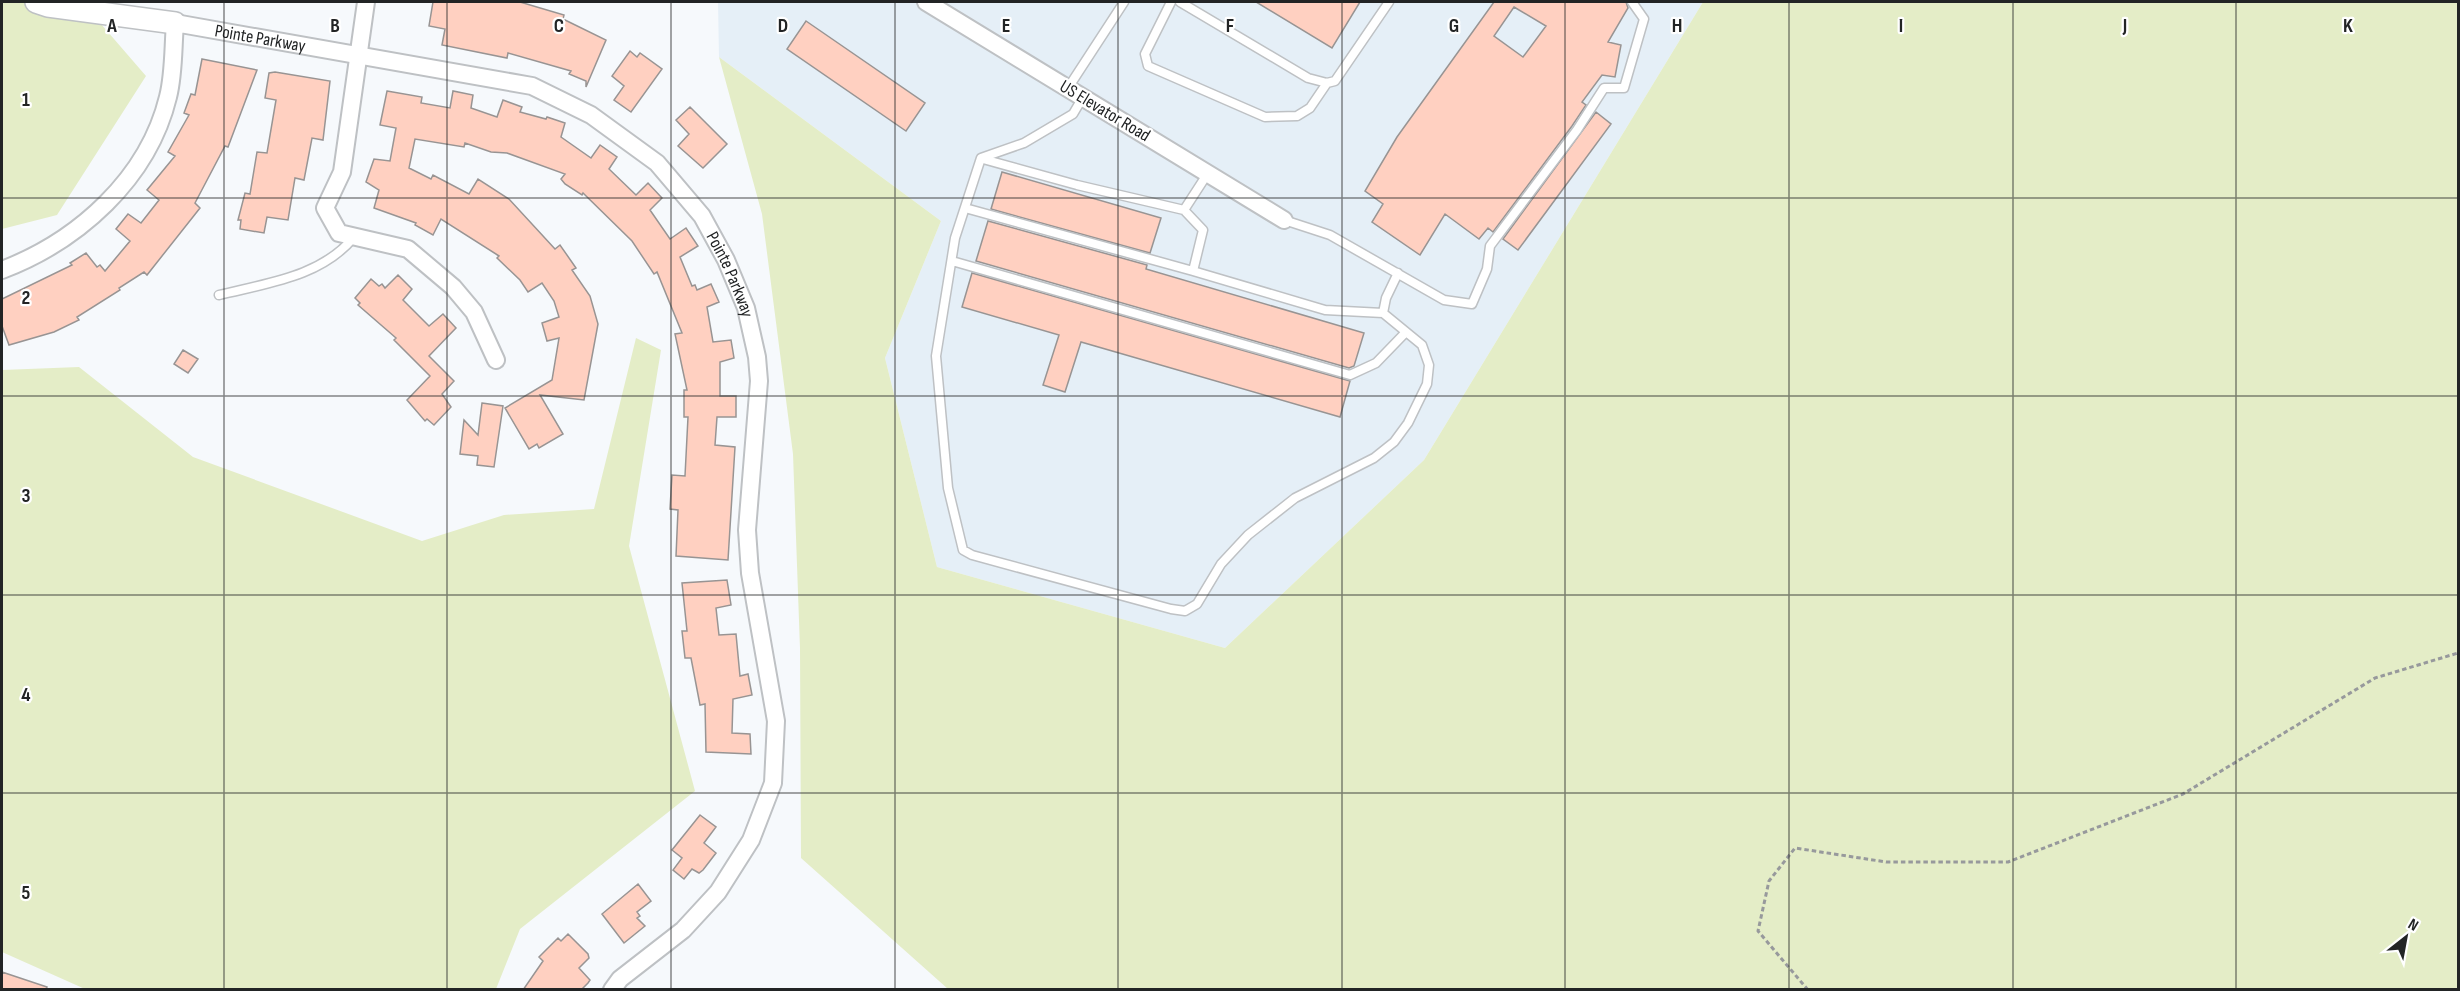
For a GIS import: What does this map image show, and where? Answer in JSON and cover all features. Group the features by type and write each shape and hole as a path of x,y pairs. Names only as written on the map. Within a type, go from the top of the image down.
{"street":[{"name":"Pointe Parkway","path":"36,2 48,6 175,23 532,86 608,126 657,163 688,197 715,237 746,308 757,357 759,381 757,439 747,530 750,573 776,721 773,783 751,840 718,892 683,930 620,979 612,990"},
{"path":"366,2 342,172 325,208 339,233 408,249 453,287 474,312 496,360"},
{"name":"US Elevator Road","path":"926,2 1284,220"},
{"path":"2,270 42,253 84,224 120,188 136,167 153,136 169,96 175,23"}],"lane":[{"path":"1068,88 1124,2"},
{"path":"1171,2 1145,54 1148,66 1265,117 1297,117 1310,108 1326,83"},
{"path":"1180,2 1308,78 1326,83 1335,81 1389,2"},
{"path":"1284,220 1330,235 1444,300 1472,304 1486,269 1490,246 1604,88 1624,88 1644,19 1632,2"},
{"path":"981,158 1024,143 1073,114 1083,97"},
{"path":"965,208 1325,310 1383,313 1422,345 1429,365 1427,384 1408,423 1394,442 1374,458 1296,498 1248,535 1221,564 1197,604 1185,610 1171,609 972,555 963,550 948,488 936,356 955,238 981,158"},
{"path":"981,158 1077,185 1184,210 1203,230 1193,271"},
{"path":"1184,210 1208,173"},
{"path":"219,295 306,272 340,253 354,237"},
{"path":"952,261 1350,375 1376,363 1406,332"},
{"path":"1383,313 1386,298 1398,273"}],"path":[{"path":"1808,990 1758,931 1769,881 1795,848 1886,862 2008,862 2183,794 2375,678 2458,653"}],"shaded area":[{"path":"718,2 1703,2 1424,460 1225,648 937,567 885,358 941,221 719,57"}],"green space":[{"path":"2,2 82,2 146,76 57,215 2,229"},
{"path":"1703,2 2458,2 2458,989 948,989 801,858 800,648 793,454 762,214 719,57 941,221 885,358 937,567 1225,648 1424,460"},
{"path":"636,338 661,350 629,546 695,791 520,929 496,989 85,989 2,952 2,370 79,367 193,457 422,541 504,515 594,509"}],"building":[{"path":"433,2 520,2 564,15 563,19 606,40 586,87 586,81 569,74 571,71 508,53 507,58 442,45 445,29 429,26"},
{"path":"1256,2 1360,2 1332,48"},
{"path":"1494,2 1626,2 1628,8 1608,42 1621,45 1615,77 1602,75 1582,102 1586,105 1572,126 1493,232 1488,228 1479,239 1445,214 1420,255 1372,222 1383,204 1365,191 1397,137","holes":["1514,7 1546,26 1523,57 1494,36"]},
{"path":"806,21 925,103 906,131 787,49"},
{"path":"630,51 637,57 640,53 662,69 631,112 614,100 624,86 612,76"},
{"path":"202,59 257,70 228,147 225,146 195,203 200,208 147,275 144,272 119,288 120,290 77,317 79,320 54,332 9,345 2,326 2,299 72,265 70,263 86,253 97,267 100,265 105,271 130,241 116,229 128,214 141,223 159,200 147,190 175,156 168,152 189,115 184,113 191,94 195,95"},
{"path":"269,73 330,81 323,140 312,138 304,180 295,178 288,220 267,217 264,233 240,229 241,220 238,220 245,193 250,194 257,152 267,153 276,100 265,98"},
{"path":"387,91 422,97 421,103 450,108 453,91 473,95 471,108 497,117 503,100 522,107 520,112 565,123 561,137 591,158 600,145 617,157 609,169 636,195 648,183 662,198 650,210 670,239 686,228 698,246 680,257 692,286 695,285 697,290 711,284 719,302 707,307 713,342 731,340 734,358 720,362 720,396 736,396 736,417 717,417 715,445 735,447 728,560 676,556 678,510 670,509 672,475 685,476 688,417 684,417 684,390 687,390 675,334 682,333 657,272 654,274 632,241 583,193 582,195 565,184 561,179 565,174 507,153 491,152 465,143 464,147 415,139 409,168 431,179 433,175 469,194 478,179 509,199 555,249 560,245 576,268 572,270 590,296 598,324 584,400 540,395 563,434 539,448 537,444 529,449 505,408 552,380 559,338 547,341 542,323 559,317 554,301 542,283 528,292 520,280 497,258 499,256 441,219 433,235 415,225 416,223 374,208 379,190 366,182 374,159 390,161 396,128 380,125"},
{"path":"690,107 727,144 703,168 678,146 689,134 676,120"},
{"path":"1596,112 1611,124 1518,250 1503,239"},
{"path":"1002,172 1161,218 1150,253 991,209"},
{"path":"988,221 1147,265 1146,269 1364,333 1354,366 1349,368 976,261"},
{"path":"972,273 1350,381 1340,417 1081,342 1065,392 1043,385 1059,335 962,307"},
{"path":"398,275 412,289 403,300 429,326 443,314 456,328 429,356 454,381 442,394 451,407 434,425 427,419 425,421 407,400 430,376 394,340 396,338 358,305 360,303 355,298 371,279 385,288"},
{"path":"183,350 198,359 188,373 174,364"},
{"path":"482,403 503,406 494,467 477,465 478,456 460,454 464,420 478,435"},
{"path":"727,580 731,605 716,608 719,635 736,634 740,676 748,674 752,695 733,699 732,733 750,734 751,754 706,752 705,704 700,705 691,658 685,658 682,631 687,631 682,583"},
{"path":"700,815 716,827 704,843 716,853 703,870 699,873 692,869 684,879 673,870 682,858 672,850"},
{"path":"638,884 651,901 637,912 640,916 637,918 645,926 624,943 602,914"},
{"path":"568,934 588,954 589,958 579,968 590,980 588,983 581,990 523,990 543,961 539,957 558,938 561,941"},
{"path":"2,972 47,987 46,990 2,990"}]}
